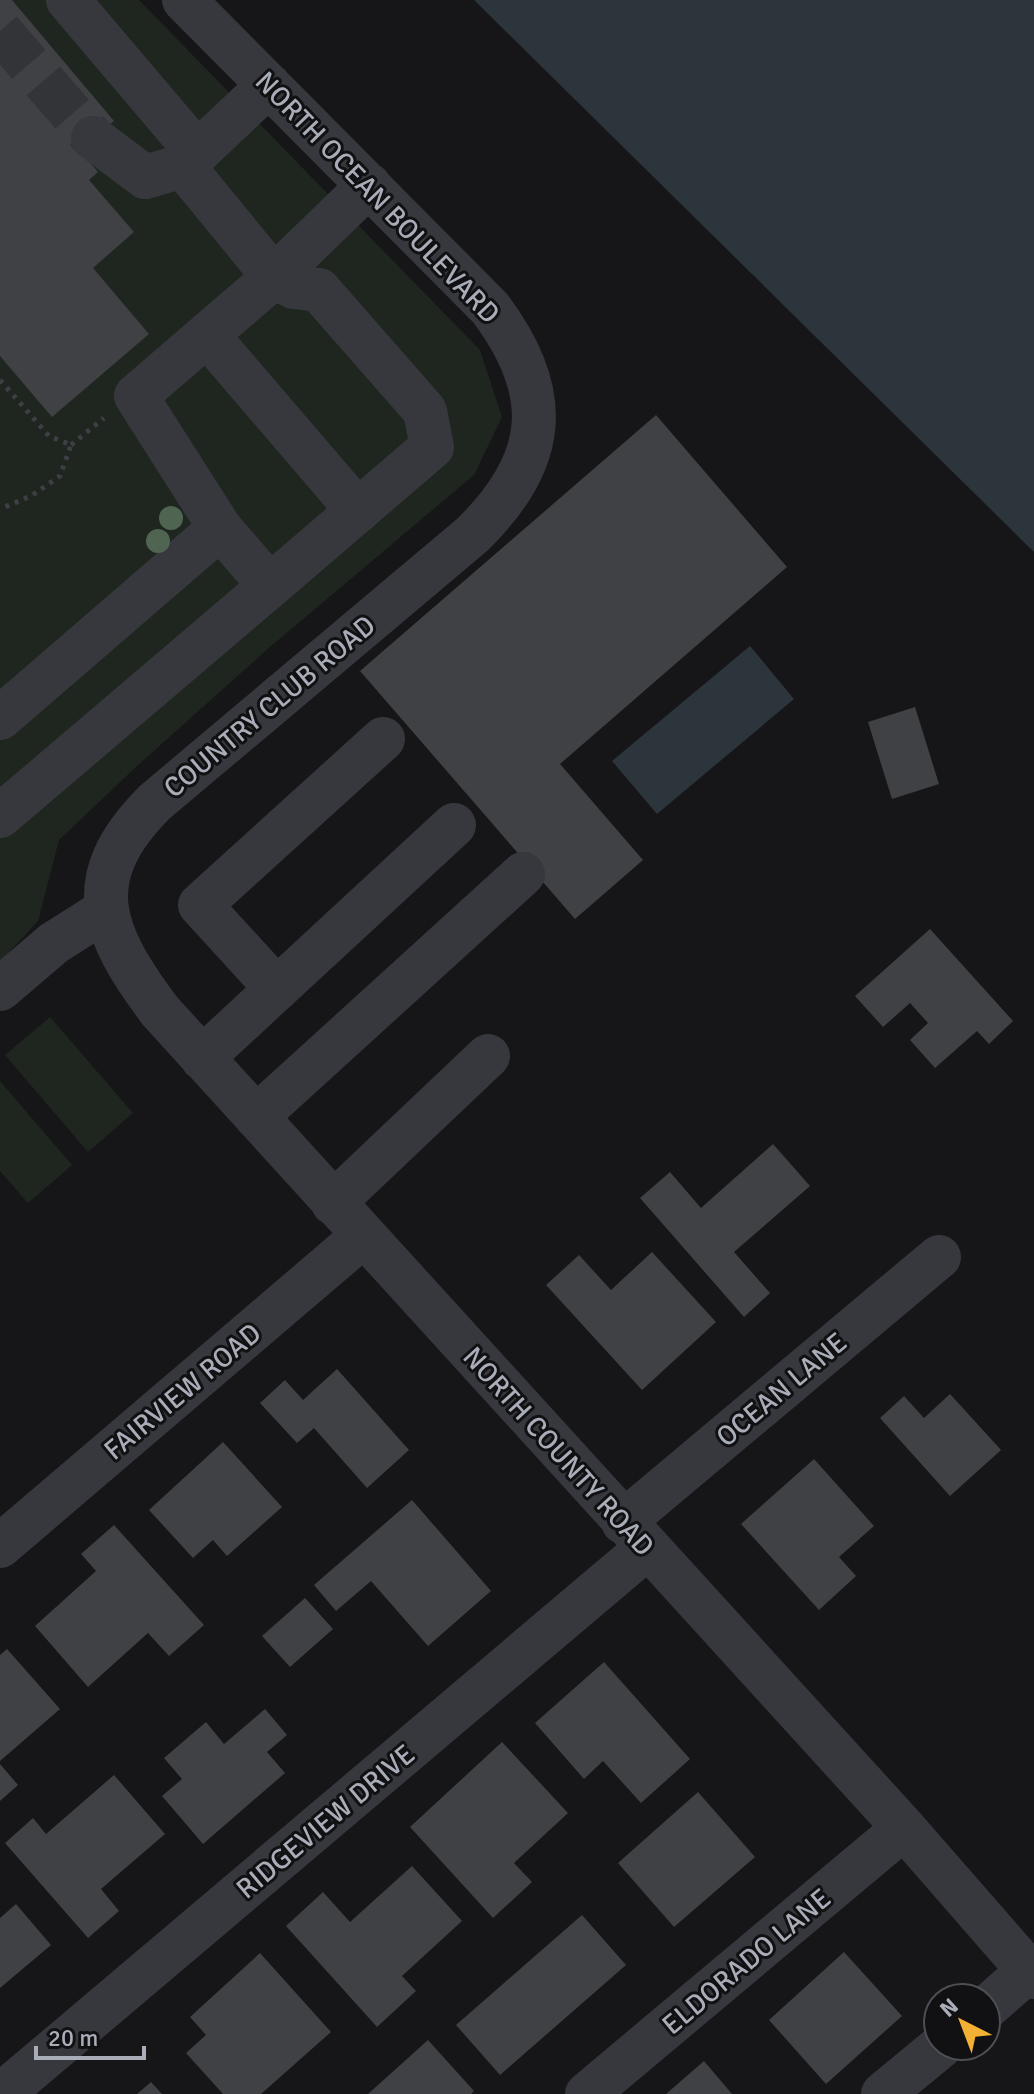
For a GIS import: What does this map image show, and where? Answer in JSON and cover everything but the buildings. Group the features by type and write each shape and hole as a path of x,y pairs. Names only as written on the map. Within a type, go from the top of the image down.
{"street":[{"path":"0,816 432,447 425,411 319,290 294,287 274,277 190,159 68,0"},
{"name":"NORTH OCEAN BOULEVARD","path":"184,0 469,284 507,331 521,356 531,385 534,416"},
{"path":"93,138 145,177 190,159 269,85"},
{"path":"270,586 220,528 136,396 274,277 369,185"},
{"path":"207,335 358,511"},
{"name":"COUNTRY CLUB ROAD","path":"106,910 106,887 111,864 133,824 496,512 524,468 532,442 534,416"},
{"path":"0,718 220,528"},
{"path":"277,989 200,905 383,739"},
{"path":"202,1058 454,825"},
{"path":"256,1117 523,874"},
{"path":"0,989 54,943 106,910"},
{"name":"NORTH COUNTY ROAD","path":"106,910 113,936 143,988 202,1058 1033,1972"},
{"path":"333,1203 488,1056"},
{"name":"FAIRVIEW ROAD","path":"0,1546 363,1236"},
{"name":"OCEAN LANE","path":"635,1535 939,1257"},
{"name":"RIDGEVIEW DRIVE","path":"2,2094 635,1535"},
{"name":"ELDORADO LANE","path":"587,2094 904,1828"},
{"path":"1002,1996 1033,1972"},
{"path":"883,2094 922,2062"}],"path":[{"path":"0,380 49,436 71,445 60,476 31,496 0,509"}],"shaded area":[{"path":"0,0 139,0 480,350 502,417 474,475 270,647 59,840 38,921 0,962"},
{"path":"474,0 1034,0 1034,552"},
{"path":"750,646 794,699 657,814 612,761"},
{"path":"50,1017 133,1113 88,1152 5,1055"},
{"path":"0,1081 72,1165 28,1203 0,1171"}],"tunnel":[{"path":"0,31 93,138"}]}
